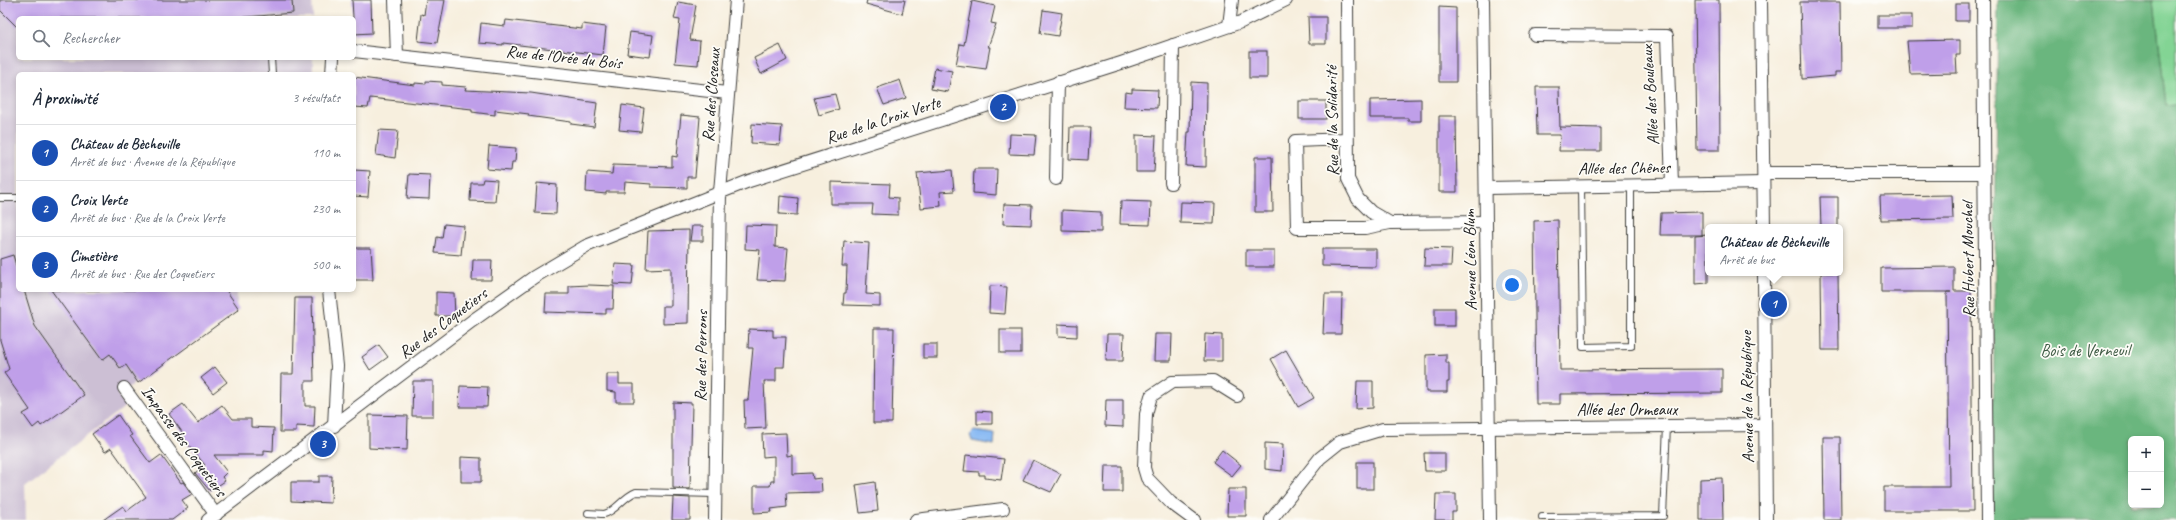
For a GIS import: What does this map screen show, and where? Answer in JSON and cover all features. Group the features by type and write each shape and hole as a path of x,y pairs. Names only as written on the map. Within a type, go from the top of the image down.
{"street":[{"path":"395,0 397,56"},
{"name":"Rue des Closeaux","path":"720,192 727,92 736,0"},
{"path":"1229,26 1232,0"},
{"name":"Rue de la Croix Verte","path":"720,192 760,177 1241,22 1286,0"},
{"name":"Rue de la Solidarité","path":"1347,0 1348,179 1358,199 1371,212 1390,223"},
{"name":"Avenue Léon Blum","path":"1483,0 1490,520"},
{"path":"1761,0 1764,224"},
{"name":"Rue Hubert Mouchel","path":"1983,0 1988,520"},
{"name":"Allée des Bouleaux","path":"1535,35 1666,36 1672,184"},
{"path":"1171,182 1173,45"},
{"name":"Rue de l'Orée du Bois","path":"356,51 727,92"},
{"path":"332,72 333,60"},
{"path":"1056,179 1058,82"},
{"path":"1347,139 1295,141 1297,228 1365,228 1390,223 1486,222"},
{"name":"Allée des Chênes","path":"1486,188 1672,184 1764,178 1984,173"},
{"name":"Rue des Coquetiers","path":"212,517 472,321 534,277 579,250 720,192"},
{"name":"Rue des Perrons","path":"715,520 720,192"},
{"name":"Avenue de la République","path":"1764,276 1766,520"},
{"path":"329,292 337,366 334,426"},
{"path":"1194,520 1171,503 1147,478 1144,468 1146,414 1151,396 1172,382 1213,381 1237,396"},
{"name":"Impasse des Coquetiers","path":"124,388 212,517"},
{"name":"Allée des Ormeaux","path":"1271,520 1320,458 1346,439 1383,429 1765,425"},
{"path":"916,520 1002,509"}],"lane":[{"path":"271,60 272,72"},
{"path":"1581,186 1583,347 1631,346 1631,185"},
{"path":"0,198 16,198"},
{"path":"1542,517 1663,516 1666,426"},
{"path":"588,512 605,514 614,509 627,496 636,492 715,494"}],"shaded area":[{"path":"0,0 312,0 313,16 16,16 16,60 313,60 313,72 16,72 16,292 237,292 237,303 131,386 117,394 126,406 25,483 26,520 0,520"}],"green space":[{"name":"Bois de Verneuil","path":"1998,0 2154,0 2166,105 2176,104 2176,520 1992,520"},
{"path":"2154,0 2176,0 2176,104 2166,105"}],"water":[{"path":"974,431 995,434 994,445 972,441 970,435"}],"building":[{"path":"0,0 292,0 293,13 258,16 16,16 16,26 0,10"},
{"path":"352,0 371,0 372,33 356,34 356,16 353,16"},
{"path":"426,0 445,0 437,43 418,41 421,14 424,15"},
{"path":"867,0 905,0 902,14 866,4"},
{"path":"1695,0 1719,0 1720,150 1697,150"},
{"path":"972,1 995,6 991,23 996,24 988,47 990,47 986,69 956,65 960,44 964,45"},
{"path":"678,2 696,5 690,40 700,41 698,65 675,63 680,20 674,19"},
{"path":"1800,2 1840,2 1841,72 1835,72 1835,76 1802,79"},
{"path":"1955,4 1969,4 1969,21 1955,21"},
{"path":"1439,7 1456,8 1456,82 1439,82"},
{"path":"1043,10 1062,13 1058,36 1040,33"},
{"path":"1878,15 1912,15 1912,28 1878,28"},
{"path":"1308,17 1326,17 1326,44 1309,44"},
{"path":"506,20 582,29 582,24 606,27 603,55 503,43 503,45 479,43 481,23 505,26"},
{"path":"630,32 653,35 650,57 627,54"},
{"path":"1960,40 1960,55 1956,55 1957,73 1910,74 1907,41"},
{"path":"780,45 787,60 761,74 754,58"},
{"path":"1249,51 1267,51 1267,78 1249,78"},
{"path":"935,68 952,71 948,92 931,89"},
{"path":"356,77 415,85 415,83 426,84 426,81 442,82 442,85 466,87 465,90 531,93 597,103 594,127 528,116 529,114 495,110 495,115 472,112 472,109 370,98 368,108 356,107"},
{"path":"900,80 906,98 884,105 877,88"},
{"path":"1191,82 1207,83 1206,167 1186,166 1188,132 1190,132"},
{"path":"1536,87 1559,87 1560,130 1560,127 1601,128 1601,151 1559,151 1560,135 1537,135"},
{"path":"1132,89 1158,90 1157,108 1124,107 1125,92 1132,93"},
{"path":"835,94 839,109 819,115 814,98"},
{"path":"1421,99 1421,121 1408,121 1408,118 1370,118 1370,100"},
{"path":"1299,101 1326,101 1326,119 1299,119"},
{"path":"622,105 644,108 641,132 619,130"},
{"path":"681,115 700,117 695,177 687,177 687,188 651,187 651,184 625,182 624,192 606,192 606,194 586,192 587,172 612,174 613,165 672,167 672,156 677,157"},
{"path":"1439,116 1456,116 1457,192 1439,192"},
{"path":"752,124 782,126 780,145 751,143"},
{"path":"1070,127 1090,127 1088,160 1069,159"},
{"path":"379,130 398,131 395,158 376,155"},
{"path":"1010,134 1036,135 1034,155 1009,154"},
{"path":"1136,135 1156,136 1154,172 1136,172"},
{"path":"489,146 516,148 515,162 512,162 511,171 487,169"},
{"path":"1255,157 1272,157 1273,212 1255,212"},
{"path":"974,169 997,169 996,195 973,193"},
{"path":"356,170 370,171 368,197 356,196"},
{"path":"952,170 954,191 940,192 941,206 921,208 917,173"},
{"path":"409,174 430,175 429,199 407,198"},
{"path":"483,179 497,180 495,202 470,201 471,183 482,183"},
{"path":"831,182 890,184 889,197 898,198 898,215 872,214 873,204 831,204"},
{"path":"537,183 557,185 556,214 535,213"},
{"path":"1952,195 1953,219 1881,220 1880,196"},
{"path":"780,196 798,198 797,215 779,214"},
{"path":"1820,197 1838,197 1838,224 1821,224"},
{"path":"1121,201 1151,202 1150,225 1120,224"},
{"path":"1181,202 1215,203 1214,224 1180,223"},
{"path":"1004,204 1032,205 1031,225 1003,224"},
{"path":"1062,210 1101,212 1101,232 1062,231"},
{"path":"1702,212 1702,235 1660,235 1661,213"},
{"path":"1558,220 1560,370 1722,369 1722,393 1560,394 1560,404 1536,404 1534,221"},
{"path":"444,224 464,226 461,255 435,253 437,237 442,238"},
{"path":"746,225 776,226 775,247 788,248 785,281 757,280 760,250 745,249"},
{"path":"692,226 703,226 703,241 690,241"},
{"path":"689,230 688,323 663,324 663,306 671,306 671,268 646,269 648,231"},
{"path":"1705,235 1705,276 1708,276 1708,283 1695,284 1695,236"},
{"path":"844,241 869,243 866,294 880,295 880,306 843,305 844,293 846,293 847,266 842,266"},
{"path":"356,248 371,248 373,280 356,280"},
{"path":"1425,248 1452,249 1451,266 1424,266"},
{"path":"1322,249 1376,249 1376,267 1322,266"},
{"path":"1246,250 1274,250 1274,267 1246,267"},
{"path":"13,255 16,265 16,292 25,292 35,326 84,395 41,426 39,423 33,428 23,414 30,410 4,373 9,369 0,340 0,259"},
{"path":"473,260 492,260 491,280 472,280"},
{"path":"615,264 634,265 632,285 613,284"},
{"path":"1954,267 1954,291 1971,291 1973,511 1884,511 1884,487 1949,487 1947,292 1881,292 1881,268"},
{"path":"1821,276 1838,276 1839,350 1822,350"},
{"path":"569,286 614,286 613,309 606,309 606,314 545,312 546,294 569,294"},
{"path":"990,286 1007,287 1005,314 989,313"},
{"path":"52,292 227,292 239,309 138,383 126,365 120,368 110,354 102,360"},
{"path":"436,292 454,293 455,316 436,316"},
{"path":"1325,294 1342,294 1341,334 1323,334"},
{"path":"295,298 312,298 314,381 305,381 305,406 315,406 314,427 296,426 296,432 280,432 281,374 293,374"},
{"path":"1435,308 1455,308 1455,326 1435,326"},
{"path":"1058,324 1077,325 1077,337 1058,336"},
{"path":"874,328 894,328 892,423 873,423"},
{"path":"749,329 773,330 773,337 786,337 784,367 776,367 776,381 764,381 766,428 745,429 744,400 748,400 753,348 748,348"},
{"path":"1000,330 1021,330 1021,353 1000,353"},
{"path":"1107,334 1124,334 1123,361 1106,361"},
{"path":"1155,334 1172,334 1171,361 1154,361"},
{"path":"1205,334 1222,335 1222,361 1204,361"},
{"path":"923,344 937,344 937,358 923,358"},
{"path":"379,345 388,357 370,370 362,357"},
{"path":"1286,350 1314,398 1298,407 1271,359"},
{"path":"1446,354 1446,363 1449,363 1449,382 1447,382 1447,392 1426,392 1426,355"},
{"path":"215,367 227,382 213,393 201,378"},
{"path":"607,374 619,374 619,384 634,384 634,402 616,402 616,392 607,391"},
{"path":"413,381 433,381 433,416 412,416"},
{"path":"1357,381 1373,381 1373,408 1356,409"},
{"path":"460,386 488,387 487,407 459,407"},
{"path":"1106,400 1123,400 1123,427 1105,426"},
{"path":"673,402 692,403 690,489 673,488"},
{"path":"183,404 198,423 222,405 233,419 251,419 251,427 274,428 273,451 264,450 264,455 214,455 227,472 222,477 225,481 210,491 195,473 205,465 183,438 185,436 169,414"},
{"path":"977,411 992,412 992,424 977,424"},
{"path":"118,415 132,435 130,436 150,463 161,455 181,483 183,482 192,494 182,500 188,508 172,520 103,520 123,506 127,511 146,497 111,448 105,452 92,434"},
{"path":"369,415 408,416 407,450 369,448"},
{"path":"786,433 787,456 792,455 792,474 812,473 813,479 821,478 822,492 786,493 787,507 771,509 772,512 754,513 754,486 770,486 771,481 774,481 774,456 763,457 762,434"},
{"path":"1823,437 1840,437 1841,520 1824,520"},
{"path":"1265,443 1283,444 1282,471 1265,469"},
{"path":"1222,450 1241,465 1232,476 1213,462"},
{"path":"1424,453 1445,453 1445,471 1425,471"},
{"path":"966,455 1004,459 1001,480 985,478 985,475 979,475 979,472 964,471"},
{"path":"461,457 481,458 481,482 461,482"},
{"path":"1033,460 1061,474 1051,492 1023,480"},
{"path":"1357,462 1373,462 1373,489 1357,489"},
{"path":"1105,466 1122,466 1122,492 1104,492"},
{"path":"319,476 332,476 331,503 291,501 291,482 319,482"},
{"path":"1722,478 1723,520 1700,520 1700,479"},
{"path":"875,482 878,511 860,513 856,485"},
{"path":"1228,489 1246,489 1246,516 1227,516"},
{"path":"1436,494 1456,494 1456,512 1452,512 1452,520 1435,520"},
{"path":"673,497 690,498 690,520 672,520"}],"place":[{"name":"Croix Verte","path":"1003,107"},
{"name":"Château de Bècheville","path":"1774,304"},
{"name":"Cimetière","path":"323,444"}]}
